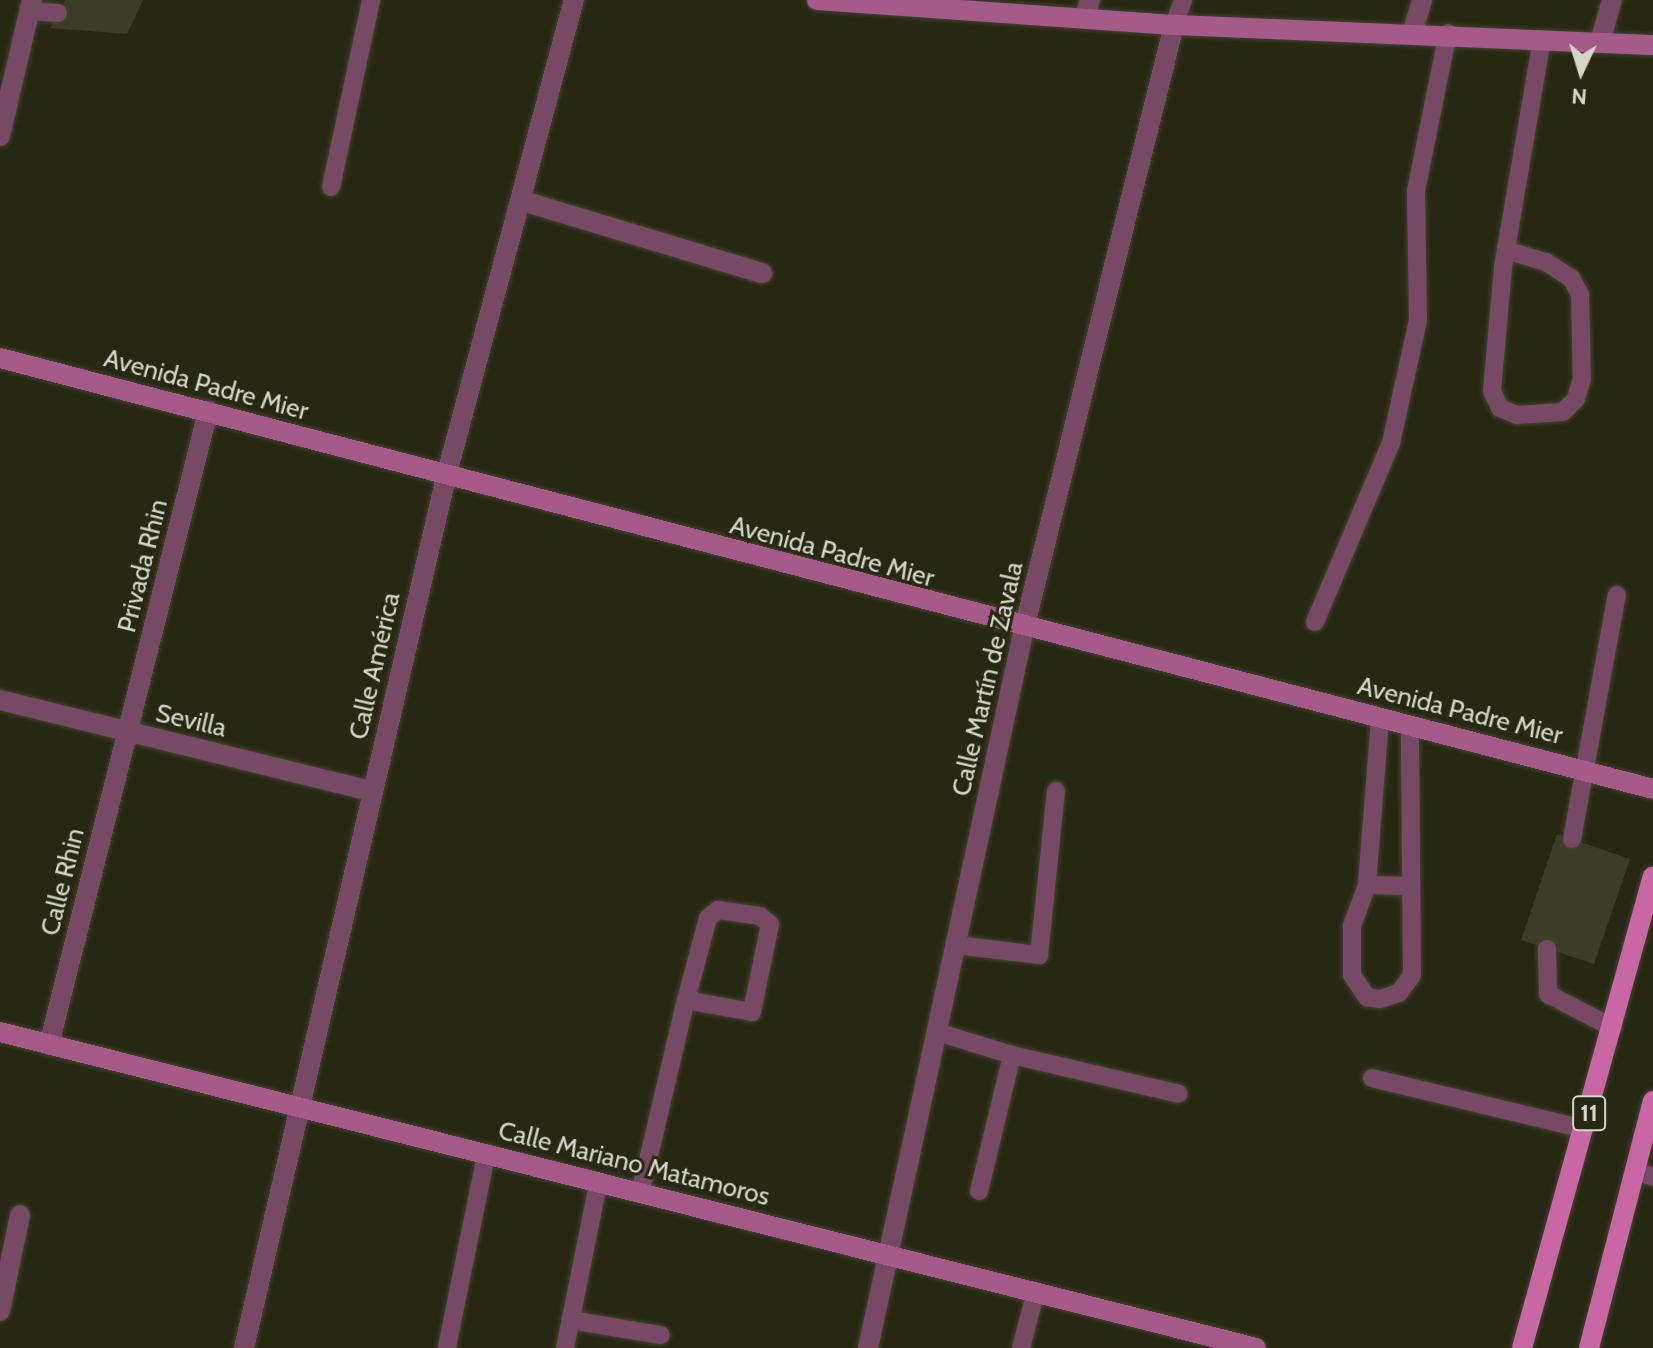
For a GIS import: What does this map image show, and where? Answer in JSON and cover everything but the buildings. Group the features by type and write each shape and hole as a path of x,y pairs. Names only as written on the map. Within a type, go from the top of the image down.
{"main road":[{"name":"11","path":"1522,1348 1653,877"},
{"name":"11","path":"1589,1348 1644,1174 1653,1101"}],"street":[{"name":"Calle América","path":"244,1348 446,477 523,201 574,0"},
{"path":"817,0 1087,8 1174,25 1413,30 1653,45"},
{"path":"1413,30 1422,0"},
{"path":"1600,42 1612,0"},
{"path":"0,136 30,6"},
{"name":"Calle Martín de Zavala","path":"868,1348 1024,629 1174,25"},
{"path":"523,201 762,273"},
{"name":"Avenida Padre Mier","path":"0,358 1024,629 1586,768 1653,789"},
{"name":"Privada Rhin","path":"129,733 208,411"},
{"name":"Sevilla","path":"0,700 371,791"},
{"name":"Calle Rhin","path":"49,1045 129,733"},
{"name":"Calle Mariano Matamoros","path":"0,1032 301,1106 598,1184 890,1252 1256,1348"},
{"path":"0,1311 20,1215"}],"lane":[{"path":"331,187 371,0"},
{"path":"1174,25 1183,0"},
{"path":"30,6 58,13"},
{"path":"1315,622 1391,443 1418,320 1416,191 1448,33"},
{"path":"1506,250 1546,262 1571,278 1580,294 1584,324 1576,399 1563,412 1544,418 1500,408 1492,391 1506,250 1542,39"},
{"path":"1572,839 1617,595"},
{"path":"1380,719 1367,885 1352,926 1352,975 1367,997 1380,999 1399,993 1412,975 1407,886 1410,726"},
{"path":"956,945 1039,955 1056,791"},
{"path":"1367,885 1407,886"},
{"path":"640,1194 686,1000 711,913 760,916 770,924 752,1012 686,1000"},
{"path":"1547,949 1548,994 1613,1028"},
{"path":"937,1032 1012,1055 1179,1094"},
{"path":"979,1191 1012,1055"},
{"path":"1372,1078 1584,1129"},
{"path":"447,1347 486,1155"},
{"path":"565,1348 598,1184"},
{"path":"1021,1348 1036,1291"},
{"path":"571,1320 661,1335"}]}
